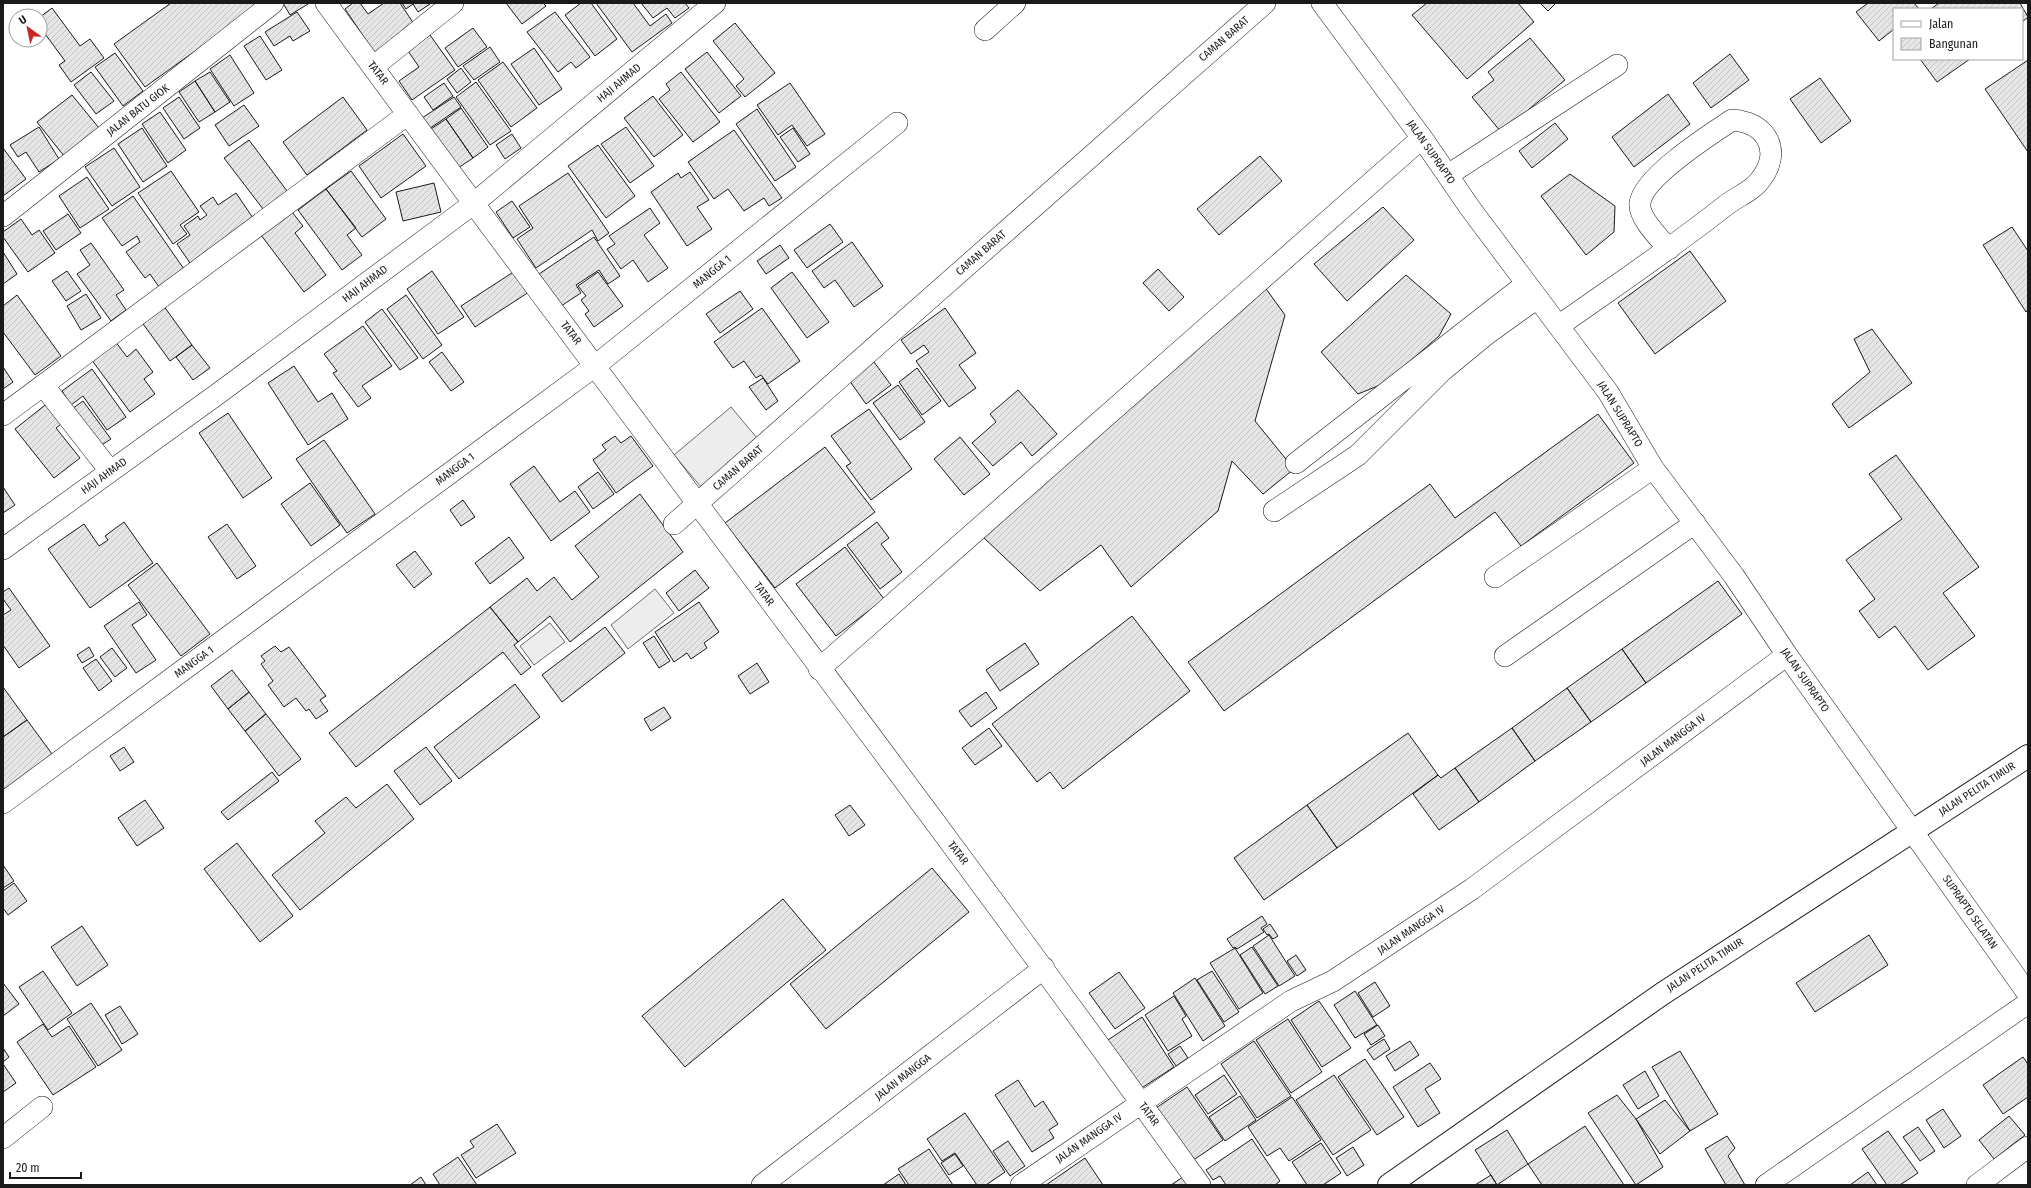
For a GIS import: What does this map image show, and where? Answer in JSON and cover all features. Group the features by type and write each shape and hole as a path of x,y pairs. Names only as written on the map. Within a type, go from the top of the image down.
{"street":[{"name":"JALAN BATU GIOK","path":"3,216 272,3"},
{"path":"373,67 453,3"},
{"name":"HAJI AHMAD","path":"3,549 225,388 473,204 715,3"},
{"path":"985,30 1015,3"},
{"name":"CAMAN BARAT","path":"674,524 1265,3"},
{"name":"JALAN SUPRAPTO","path":"1322,3 1422,138 1532,291 1560,325 1608,392 1653,468 1748,596 1787,655 1912,831"},
{"name":"TATAR","path":"334,6 373,67 473,204 698,504 819,669 1044,968 1200,1185"},
{"path":"1448,175 1617,65"},
{"path":"3,415 408,114"},
{"path":"1560,325 1669,248 1760,181 1769,167 1771,160 1768,141 1762,132 1754,125 1742,120 1732,120 1680,156 1644,190 1640,203 1642,213 1656,235 1669,248"},
{"name":"MANGGA 1","path":"3,803 595,366 897,123"},
{"path":"819,669 1422,138"},
{"path":"1296,463 1532,291"},
{"path":"1274,511 1358,455 1442,371 1487,334 1532,291"},
{"path":"43,385 110,472"},
{"path":"1495,577 1653,468"},
{"path":"1505,656 1695,523"},
{"name":"JALAN MANGGA IV","path":"1021,1185 1291,1001 1333,981 1472,889 1787,655"},
{"name":"JALAN PELITA TIMUR","path":"1389,1185 1662,994 2028,756"},
{"name":"SUPRAPTO SELATAN","path":"1912,831 2028,994"},
{"name":"JALAN MANGGA","path":"762,1185 1044,968"},
{"path":"1766,1185 2028,1003"},
{"path":"3,1138 42,1107"},
{"path":"1977,1185 2028,1148"}],"shaded area":[{"path":"731,407 757,438 702,488 674,455"},
{"path":"655,589 674,613 628,649 611,625"},
{"path":"550,623 565,642 534,665 520,646"}],"building":[{"path":"171,3 262,3 145,87 114,44"},
{"path":"283,3 307,3 308,4 290,15"},
{"path":"353,3 360,3 368,14 384,3 400,3 416,27 376,55 345,9"},
{"path":"402,3 430,4 418,12 413,4 406,9"},
{"path":"506,3 543,3 546,6 522,24"},
{"path":"581,3 591,3 617,39 595,56 565,15"},
{"path":"596,3 633,3 650,26 666,14 672,23 632,52"},
{"path":"641,3 685,3 689,8 675,18 667,8 653,18"},
{"path":"1427,3 1518,3 1534,22 1467,79 1412,15"},
{"path":"1540,3 1556,3 1548,11"},
{"path":"1868,3 1914,3 1918,8 1893,8 1893,30 1879,41 1856,12"},
{"path":"1939,3 2020,3 2023,8 1932,8"},
{"path":"52,8 80,46 90,39 104,58 71,82 59,65 65,61 48,38 48,11"},
{"path":"2023,8 2028,17 2023,21"},
{"path":"297,12 310,31 293,41 290,36 274,46 265,32"},
{"path":"555,12 590,57 576,68 571,62 558,72 527,32"},
{"path":"735,23 775,73 745,97 736,86 744,79 713,41"},
{"path":"473,28 487,47 458,67 445,48"},
{"path":"430,35 455,70 412,100 399,81 419,67 408,51"},
{"path":"260,36 282,70 266,80 244,46"},
{"path":"1530,38 1565,80 1501,132 1472,97 1494,80 1488,72"},
{"path":"490,47 500,62 474,80 463,66"},
{"path":"534,48 562,89 539,105 511,64"},
{"path":"707,52 741,96 719,113 685,69"},
{"path":"115,53 143,91 123,106 95,67"},
{"path":"1730,54 1749,80 1711,108 1693,83"},
{"path":"230,55 254,93 234,106 210,69"},
{"path":"1921,60 1969,60 1937,82"},
{"path":"2028,60 2028,152 1985,89"},
{"path":"503,62 537,108 511,127 478,80"},
{"path":"461,68 471,82 457,93 447,79"},
{"path":"91,72 114,101 96,114 74,85"},
{"path":"210,72 230,102 215,112 195,81"},
{"path":"681,72 720,122 693,142 659,99 670,90 666,84"},
{"path":"1820,78 1851,121 1821,143 1790,99"},
{"path":"195,81 215,112 199,122 179,92"},
{"path":"476,82 511,131 490,145 456,97"},
{"path":"444,83 453,96 433,110 424,97"},
{"path":"790,83 825,134 807,146 792,125 778,135 757,105"},
{"path":"1668,94 1690,124 1634,167 1612,137"},
{"path":"72,95 99,128 64,156 37,122"},
{"path":"653,96 683,135 654,157 624,118"},
{"path":"179,97 200,128 184,139 163,108"},
{"path":"343,97 367,130 307,175 283,142"},
{"path":"454,97 461,107 426,131 419,120"},
{"path":"244,105 259,126 229,146 215,125"},
{"path":"461,108 488,147 473,158 446,119"},
{"path":"757,109 796,167 775,181 736,124"},
{"path":"160,112 186,150 168,163 142,124"},
{"path":"446,119 473,158 455,170 428,131"},
{"path":"1555,123 1568,139 1532,168 1519,151"},
{"path":"39,127 59,159 39,172 26,152 18,157 10,145"},
{"path":"626,127 654,166 630,183 601,144"},
{"path":"142,128 167,166 143,182 118,144"},
{"path":"793,128 810,154 798,162 780,137"},
{"path":"734,130 782,198 769,206 764,198 744,211 728,189 714,199 688,162"},
{"path":"403,134 426,166 381,198 359,166"},
{"path":"512,134 521,148 505,159 496,145"},
{"path":"249,140 287,191 263,209 224,158"},
{"path":"598,145 635,196 606,218 568,166"},
{"path":"3,148 26,179 3,196"},
{"path":"114,148 140,187 112,206 85,167"},
{"path":"1260,156 1282,181 1219,235 1197,209"},
{"path":"171,171 199,212 180,225 187,234 173,244 138,193"},
{"path":"351,171 386,219 362,237 326,189"},
{"path":"690,172 709,200 697,207 712,229 687,246 651,192 678,173 681,178"},
{"path":"568,173 609,233 598,241 592,230 536,268 517,239 533,228 519,206"},
{"path":"1570,174 1615,206 1614,232 1586,255 1541,196"},
{"path":"87,177 109,209 80,228 59,196"},
{"path":"434,183 441,212 403,221 396,192"},
{"path":"326,189 356,228 347,235 362,255 342,270 298,210"},
{"path":"236,193 253,218 190,263 177,244 190,235 184,226 198,216 200,220 207,215 200,206 213,197 218,205"},
{"path":"133,196 184,269 159,287 150,274 145,278 126,252 140,242 137,236 122,246 102,218"},
{"path":"512,201 530,227 513,238 496,212"},
{"path":"1383,207 1414,240 1347,301 1314,264"},
{"path":"650,208 660,223 644,235 668,268 648,282 633,260 621,269 607,249 615,244 609,236"},
{"path":"292,212 303,226 295,233 326,275 304,292 261,235"},
{"path":"68,214 81,233 56,250 43,231"},
{"path":"21,219 32,235 39,230 55,253 28,272 3,237 3,232"},
{"path":"830,224 843,242 807,268 794,250"},
{"path":"2012,227 2028,251 2028,309 2026,312 1983,245"},
{"path":"594,237 620,276 608,284 599,270 576,285 581,293 561,306 539,274"},
{"path":"852,242 883,286 854,307 835,280 824,288 812,271"},
{"path":"91,243 124,290 116,295 126,310 111,321 77,274 90,265 80,250"},
{"path":"780,245 789,258 766,274 757,261"},
{"path":"1690,251 1726,301 1655,354 1618,303"},
{"path":"3,252 17,274 3,284"},
{"path":"1158,269 1184,297 1169,311 1143,283"},
{"path":"67,271 81,291 66,301 52,281"},
{"path":"432,271 464,317 438,334 407,289"},
{"path":"515,271 529,292 475,327 461,306"},
{"path":"598,272 623,306 594,327 585,314 589,311 581,300 586,296 578,286"},
{"path":"792,272 829,322 807,338 771,288"},
{"path":"1406,275 1451,314 1439,336 1385,383 1358,394 1321,352"},
{"path":"1264,286 1285,315 1255,421 1294,469 1263,494 1232,461 1218,511 1131,587 1101,545 1040,591 983,537"},
{"path":"740,291 753,309 720,333 706,314"},
{"path":"86,294 101,318 81,330 67,306"},
{"path":"17,295 61,356 35,375 3,332 3,306"},
{"path":"406,295 442,345 423,359 387,309"},
{"path":"163,305 192,345 170,361 141,321"},
{"path":"762,308 800,361 768,384 761,375 756,378 744,361 733,368 714,342"},
{"path":"945,308 976,353 959,365 976,388 949,407 916,361 929,352 924,345 911,354 901,340"},
{"path":"382,309 418,358 400,370 365,322"},
{"path":"363,326 392,366 362,386 371,398 358,407 333,373 337,371 324,354"},
{"path":"1872,329 1912,383 1849,428 1832,404 1870,372 1854,339"},
{"path":"115,341 127,357 136,349 153,372 144,379 155,394 130,412 91,359"},
{"path":"192,345 210,368 193,380 176,357"},
{"path":"442,352 464,382 451,391 429,362"},
{"path":"874,362 891,385 866,404 849,380"},
{"path":"294,366 318,402 332,393 348,419 308,445 268,383"},
{"path":"3,367 13,382 3,389"},
{"path":"917,368 941,401 922,415 899,382"},
{"path":"92,369 126,417 107,430 83,396 71,405 62,391"},
{"path":"763,378 778,401 766,410 749,387"},
{"path":"898,385 925,422 900,440 873,403"},
{"path":"1018,390 1057,434 1032,456 1021,442 993,466 972,443 996,422 990,414"},
{"path":"83,401 111,439 100,446 72,409"},
{"path":"49,402 65,421 56,428 80,458 54,478 15,429"},
{"path":"869,409 912,469 871,500 846,466 851,463 831,436"},
{"path":"228,413 272,478 243,498 199,433"},
{"path":"1598,414 1634,463 1521,546 1495,512 1224,711 1188,662 1430,484 1455,518"},
{"path":"615,436 621,443 631,436 653,466 616,493 593,460 606,450 602,445"},
{"path":"960,437 990,474 964,495 934,459"},
{"path":"324,440 375,514 347,533 296,459"},
{"path":"825,447 875,512 775,588 725,523"},
{"path":"1896,455 1979,567 1943,593 1975,636 1928,670 1895,626 1879,638 1859,611 1875,599 1846,560 1902,519 1869,474"},
{"path":"534,466 560,502 575,491 590,512 551,541 510,484"},
{"path":"598,472 614,494 593,509 578,487"},
{"path":"310,483 340,525 311,546 281,504"},
{"path":"3,487 15,505 3,513"},
{"path":"640,494 683,552 570,642 550,616 518,642 490,607 527,578 537,591 554,577 572,600 599,577 575,546"},
{"path":"463,500 475,517 461,526 450,510"},
{"path":"124,522 153,563 90,608 48,549 84,524 99,546 108,540 105,536"},
{"path":"877,522 889,538 881,544 902,572 880,589 847,545"},
{"path":"227,524 256,566 237,579 208,537"},
{"path":"509,537 524,558 490,584 475,563"},
{"path":"845,547 884,599 836,636 796,584"},
{"path":"415,551 432,574 414,588 396,565"},
{"path":"157,563 210,634 181,656 128,585"},
{"path":"695,570 709,588 679,611 666,593"},
{"path":"1718,581 1742,614 1646,683 1622,649"},
{"path":"9,588 50,646 19,668 3,645 3,615 11,610 3,599 3,592"},
{"path":"139,602 147,615 132,625 156,660 136,673 104,626"},
{"path":"699,602 719,632 704,643 707,648 691,659 687,653 674,662 655,632"},
{"path":"490,607 518,642 514,645 531,667 521,675 503,652 356,767 329,733"},
{"path":"1132,616 1190,691 1063,789 1050,772 1037,782 992,724"},
{"path":"605,627 625,653 562,702 542,675"},
{"path":"654,636 670,661 659,668 643,643"},
{"path":"1025,643 1039,664 1000,691 986,670"},
{"path":"275,646 281,652 289,647 326,696 320,700 328,711 316,719 309,709 306,711 296,698 284,707 268,685 273,681 261,664 265,661 261,656"},
{"path":"89,647 94,656 82,663 77,655"},
{"path":"112,648 127,668 115,677 100,657"},
{"path":"1622,649 1646,683 1591,722 1567,688"},
{"path":"96,659 112,681 99,691 83,668"},
{"path":"757,663 769,682 750,694 738,676"},
{"path":"232,670 249,692 228,709 211,686"},
{"path":"515,684 540,717 459,779 434,747"},
{"path":"3,687 27,720 3,737"},
{"path":"1567,688 1591,722 1535,761 1512,728"},
{"path":"249,692 266,714 245,731 228,709"},
{"path":"986,692 997,708 971,727 959,711"},
{"path":"664,707 671,718 651,731 644,719"},
{"path":"266,714 301,759 279,776 245,731"},
{"path":"27,720 55,758 3,796 3,737"},
{"path":"989,728 1002,746 975,765 962,748"},
{"path":"1512,728 1535,761 1479,802 1455,768"},
{"path":"1408,733 1438,775 1337,848 1307,805"},
{"path":"124,747 134,762 120,771 110,756"},
{"path":"426,747 452,781 420,805 394,771"},
{"path":"1455,768 1479,802 1439,830 1413,794 1438,775 1441,778"},
{"path":"272,772 279,781 228,820 221,812"},
{"path":"387,784 414,819 300,910 272,875 325,833 315,821 346,797 356,808"},
{"path":"145,800 164,828 137,846 118,818"},
{"path":"850,805 865,825 849,836 835,815"},
{"path":"1307,805 1337,848 1264,900 1234,858"},
{"path":"237,843 293,916 260,942 204,869"},
{"path":"3,865 14,881 3,888"},
{"path":"932,868 969,912 826,1029 790,984"},
{"path":"14,883 27,901 8,915 3,908 3,891"},
{"path":"783,899 826,950 685,1067 642,1016"},
{"path":"1262,916 1267,924 1261,928 1264,932 1237,949 1235,947 1233,948 1227,939"},
{"path":"1270,924 1278,936 1273,939 1269,934 1267,935 1263,929"},
{"path":"82,926 108,965 77,986 51,947"},
{"path":"1269,935 1295,976 1279,986 1253,946"},
{"path":"1869,935 1888,965 1815,1012 1796,983"},
{"path":"1252,947 1278,986 1265,994 1240,955"},
{"path":"1235,948 1263,993 1239,1009 1210,963"},
{"path":"1296,955 1306,970 1297,976 1287,961"},
{"path":"43,971 72,1013 48,1030 19,987"},
{"path":"1212,971 1239,1012 1224,1022 1197,980"},
{"path":"1119,972 1145,1008 1115,1029 1089,993"},
{"path":"1195,978 1225,1026 1203,1041 1173,993"},
{"path":"1375,982 1390,1006 1373,1017 1358,993"},
{"path":"3,983 19,1004 3,1016"},
{"path":"1355,991 1377,1025 1355,1038 1334,1005"},
{"path":"1174,996 1186,1016 1182,1019 1192,1036 1168,1051 1145,1015"},
{"path":"1319,1001 1351,1048 1322,1067 1291,1020"},
{"path":"91,1003 122,1050 98,1066 67,1019"},
{"path":"120,1006 138,1034 122,1044 105,1015"},
{"path":"1142,1017 1174,1067 1140,1089 1108,1040"},
{"path":"1288,1019 1322,1072 1291,1093 1256,1040"},
{"path":"43,1024 52,1037 69,1026 96,1067 53,1095 17,1042"},
{"path":"1378,1025 1385,1036 1371,1045 1364,1034"},
{"path":"1384,1039 1390,1049 1374,1060 1367,1050"},
{"path":"1254,1041 1291,1096 1257,1118 1221,1064"},
{"path":"1410,1041 1419,1055 1395,1071 1386,1056"},
{"path":"1180,1046 1188,1058 1176,1066 1168,1054"},
{"path":"3,1048 9,1057 3,1062"},
{"path":"1680,1051 1718,1114 1690,1131 1652,1067"},
{"path":"2023,1057 2028,1064 2028,1097 2003,1114 1983,1085"},
{"path":"1365,1059 1404,1117 1377,1135 1338,1077"},
{"path":"1430,1063 1441,1079 1425,1089 1440,1113 1418,1127 1393,1087"},
{"path":"3,1064 16,1083 3,1092"},
{"path":"1645,1071 1659,1096 1638,1109 1623,1085"},
{"path":"1224,1075 1237,1094 1208,1114 1195,1095"},
{"path":"1334,1075 1371,1130 1333,1155 1296,1100"},
{"path":"1018,1080 1035,1107 1043,1101 1058,1124 1049,1130 1054,1138 1032,1152 995,1095"},
{"path":"1187,1087 1223,1140 1192,1161 1156,1108"},
{"path":"1617,1095 1636,1119 1663,1167 1636,1185 1588,1113"},
{"path":"1240,1096 1256,1120 1225,1141 1209,1117"},
{"path":"1292,1097 1321,1140 1289,1161 1280,1148 1267,1156 1248,1127"},
{"path":"1665,1100 1690,1131 1660,1154 1636,1119"},
{"path":"1943,1109 1961,1136 1944,1148 1926,1120"},
{"path":"965,1113 1005,1172 986,1185 977,1185 955,1153 942,1161 927,1139"},
{"path":"2009,1116 2025,1135 1994,1159 1979,1140"},
{"path":"497,1124 516,1153 476,1178 461,1155 474,1147 470,1141"},
{"path":"1585,1126 1624,1185 1542,1185 1528,1164"},
{"path":"1918,1127 1935,1151 1920,1161 1903,1137"},
{"path":"1507,1130 1528,1164 1497,1185 1475,1150"},
{"path":"1888,1131 1918,1173 1900,1185 1887,1185 1862,1149"},
{"path":"1727,1136 1735,1148 1728,1156 1745,1185 1726,1185 1705,1149"},
{"path":"1252,1139 1280,1181 1275,1185 1226,1185 1220,1176 1213,1180 1206,1170"},
{"path":"1008,1141 1025,1166 1010,1176 993,1151"},
{"path":"1321,1143 1341,1173 1323,1185 1307,1185 1292,1162"},
{"path":"1353,1147 1364,1165 1347,1176 1336,1158"},
{"path":"929,1149 953,1185 909,1185 898,1169"},
{"path":"955,1154 963,1166 949,1175 941,1163"},
{"path":"458,1157 477,1185 440,1185 433,1174"},
{"path":"1085,1158 1103,1185 1046,1185"},
{"path":"1868,1172 1877,1185 1850,1185"},
{"path":"899,1174 906,1185 883,1185"},
{"path":"1491,1175 1497,1185 1475,1185"},
{"path":"421,1177 426,1185 410,1185"},
{"path":"1183,1177 1188,1185 1171,1185"}]}
